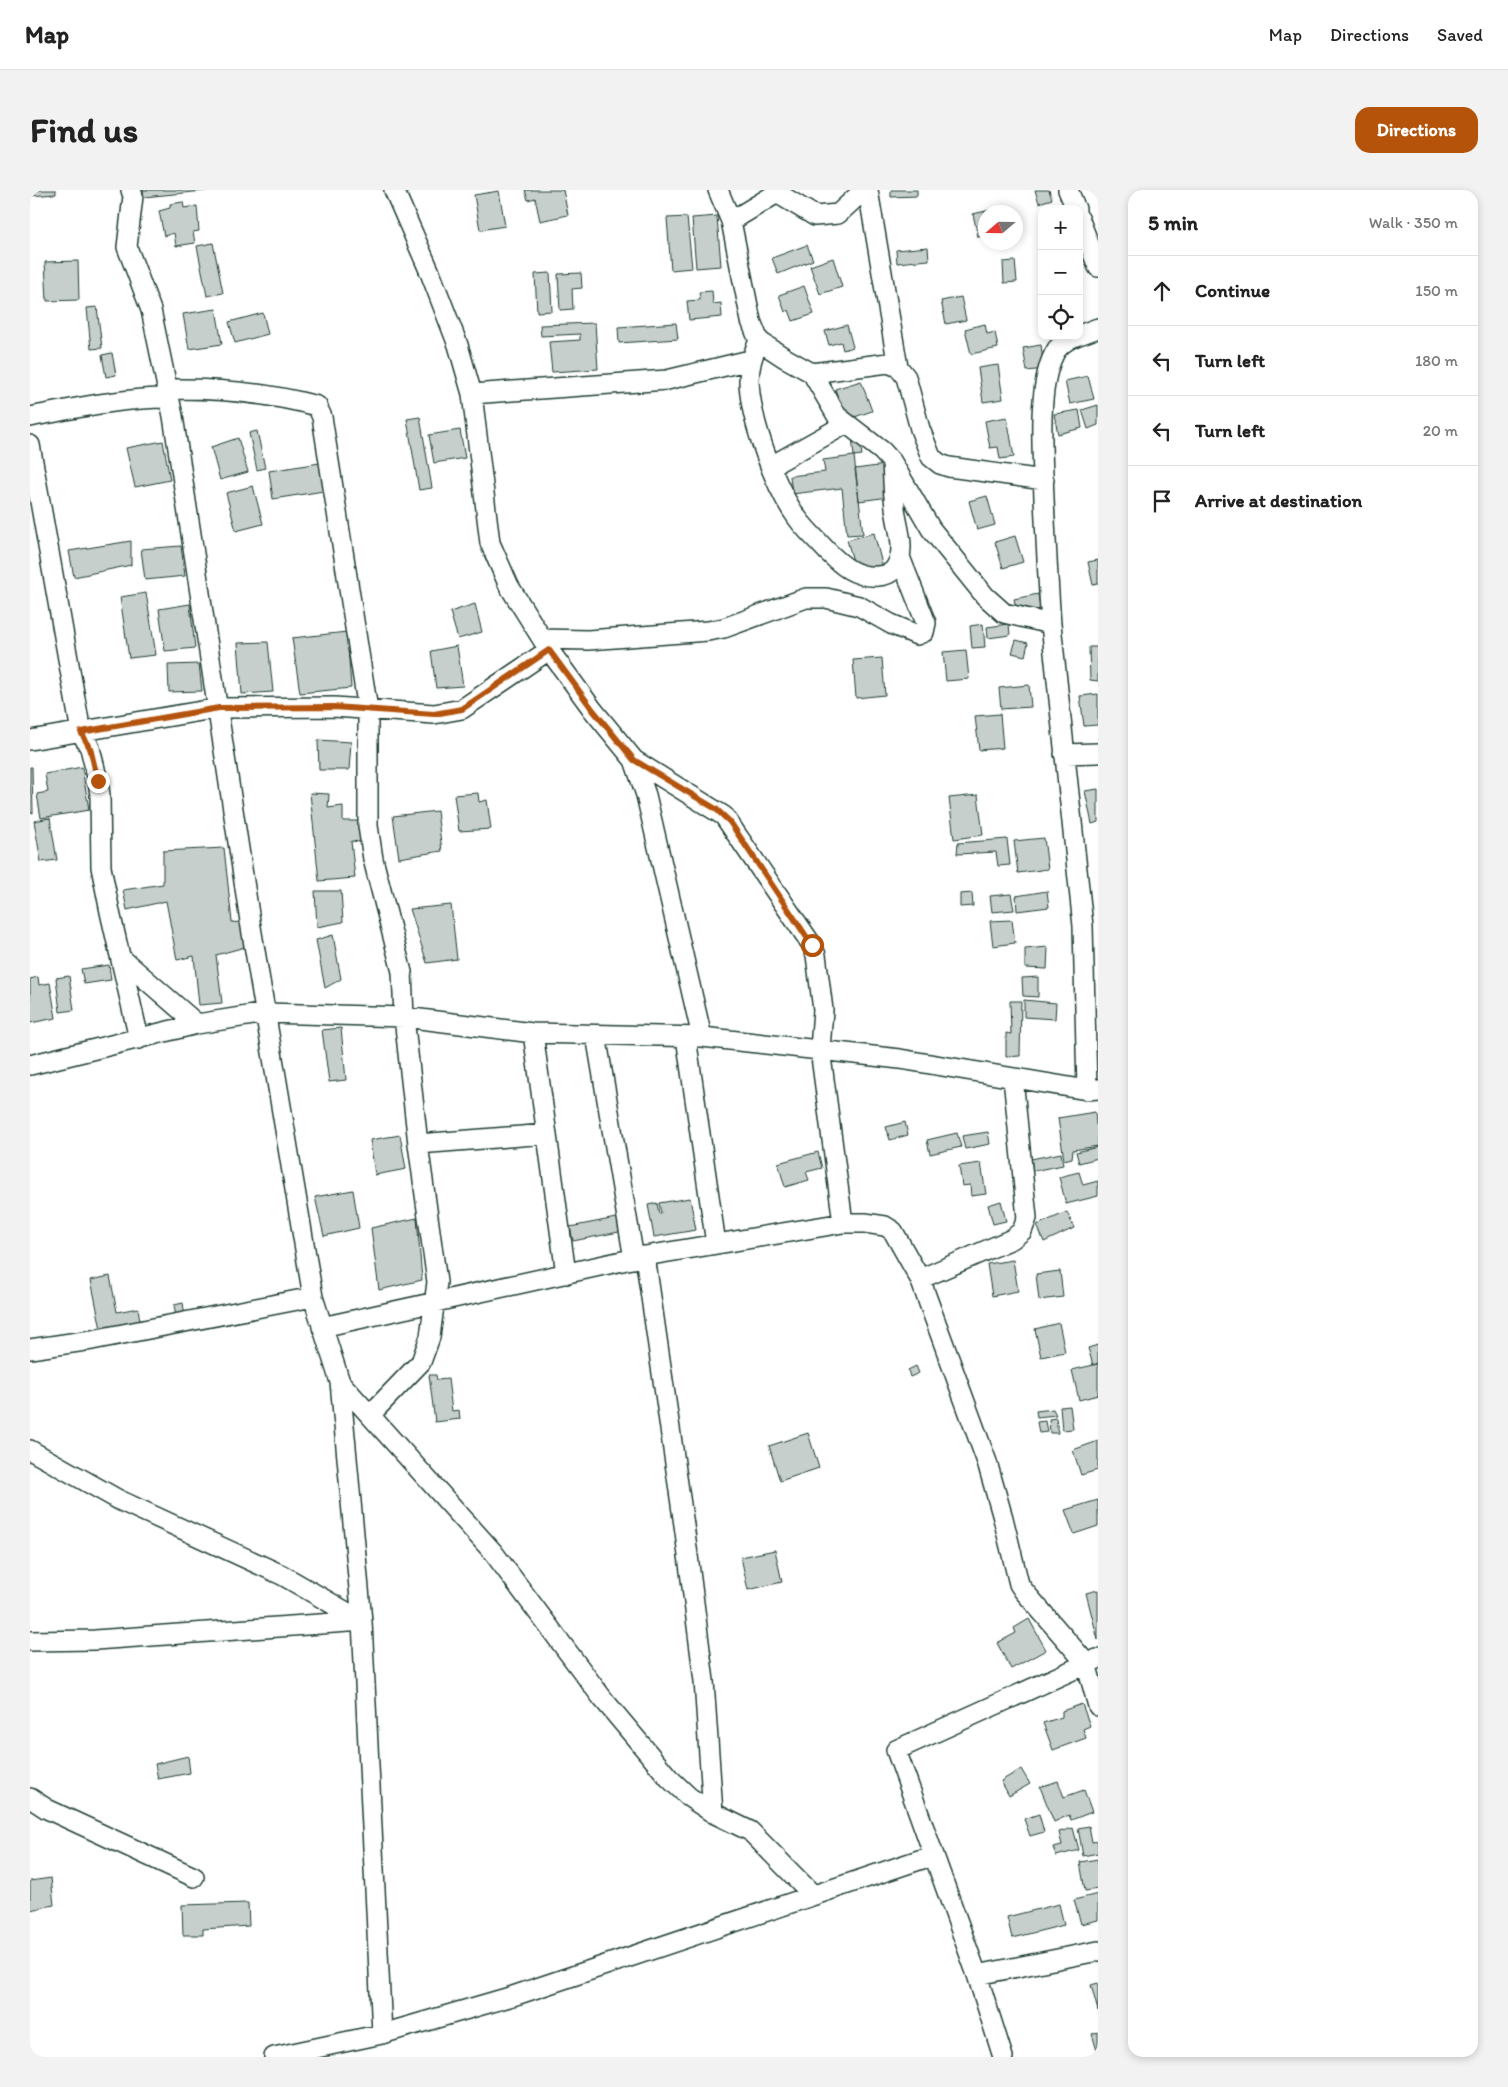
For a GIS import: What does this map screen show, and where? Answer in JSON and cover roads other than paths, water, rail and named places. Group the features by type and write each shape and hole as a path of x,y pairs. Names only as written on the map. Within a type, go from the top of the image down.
{"street":[{"path":"131,190 133,196 127,247 151,310 167,393 313,1297 340,1382 362,1621 382,2034"},
{"path":"394,190 429,270 454,336 472,394 490,543 510,586 546,644 593,710 634,760 724,816 812,945 816,955 823,1010 820,1049 843,1223"},
{"path":"718,190 731,221 751,321 759,341 812,373 837,416 882,451 892,462 932,529 961,569 985,596 1004,613 1051,624"},
{"path":"731,221 777,193 815,216 838,214 864,190"},
{"path":"868,190 898,367 906,377 920,429 930,457 940,464 949,466 1044,480"},
{"path":"1068,190 1074,205"},
{"path":"1083,228 1098,267"},
{"path":"1083,334 1098,328"},
{"path":"30,1065 197,1024 266,1013 404,1017 533,1033 694,1037 900,1059 1093,1090 1083,926 1051,624 1044,480 1044,389 1051,362 1058,348 1070,340"},
{"path":"759,341 750,360 749,383 756,426 771,466 798,519 839,563 857,575 872,577 888,575 894,571 900,557"},
{"path":"472,394 667,380 750,360"},
{"path":"812,373 888,363 898,367"},
{"path":"30,417 167,393 230,391 317,406 322,417 368,710 368,826 376,868 402,972 404,1017 418,1144 437,1282 430,1337 421,1362 370,1415"},
{"path":"771,466 846,424"},
{"path":"30,445 81,732 90,748 98,781 100,795 101,867 140,1038"},
{"path":"30,740 219,708 334,707 434,714 462,709 546,644 724,628 806,598 826,598 859,606 890,624 917,635 924,632 926,623 900,557 900,537 894,507 892,462"},
{"path":"1064,754 1098,753"},
{"path":"634,760 646,795 694,1037 716,1244"},
{"path":"121,958 197,1024"},
{"path":"533,1033 566,1274"},
{"path":"596,1035 639,1257 702,1672 714,1813"},
{"path":"920,1279 1012,1238 1022,1231 1027,1218 1013,1078"},
{"path":"418,1144 547,1134"},
{"path":"322,1328 639,1257 843,1223 865,1223 885,1226 893,1231 920,1279 987,1462 1019,1584 1092,1661 1098,1706"},
{"path":"30,1349 92,1340 313,1297"},
{"path":"340,1382 493,1552 603,1699 668,1778 688,1797 714,1813 750,1831 813,1895"},
{"path":"30,1450 119,1500 282,1575 362,1621"},
{"path":"30,1641 96,1640 362,1621"},
{"path":"1003,2057 977,1975 896,1750 1092,1661"},
{"path":"30,1798 47,1809 194,1877"},
{"path":"274,2057 382,2034 513,1996 934,1855"},
{"path":"977,1975 1098,1951"}]}
